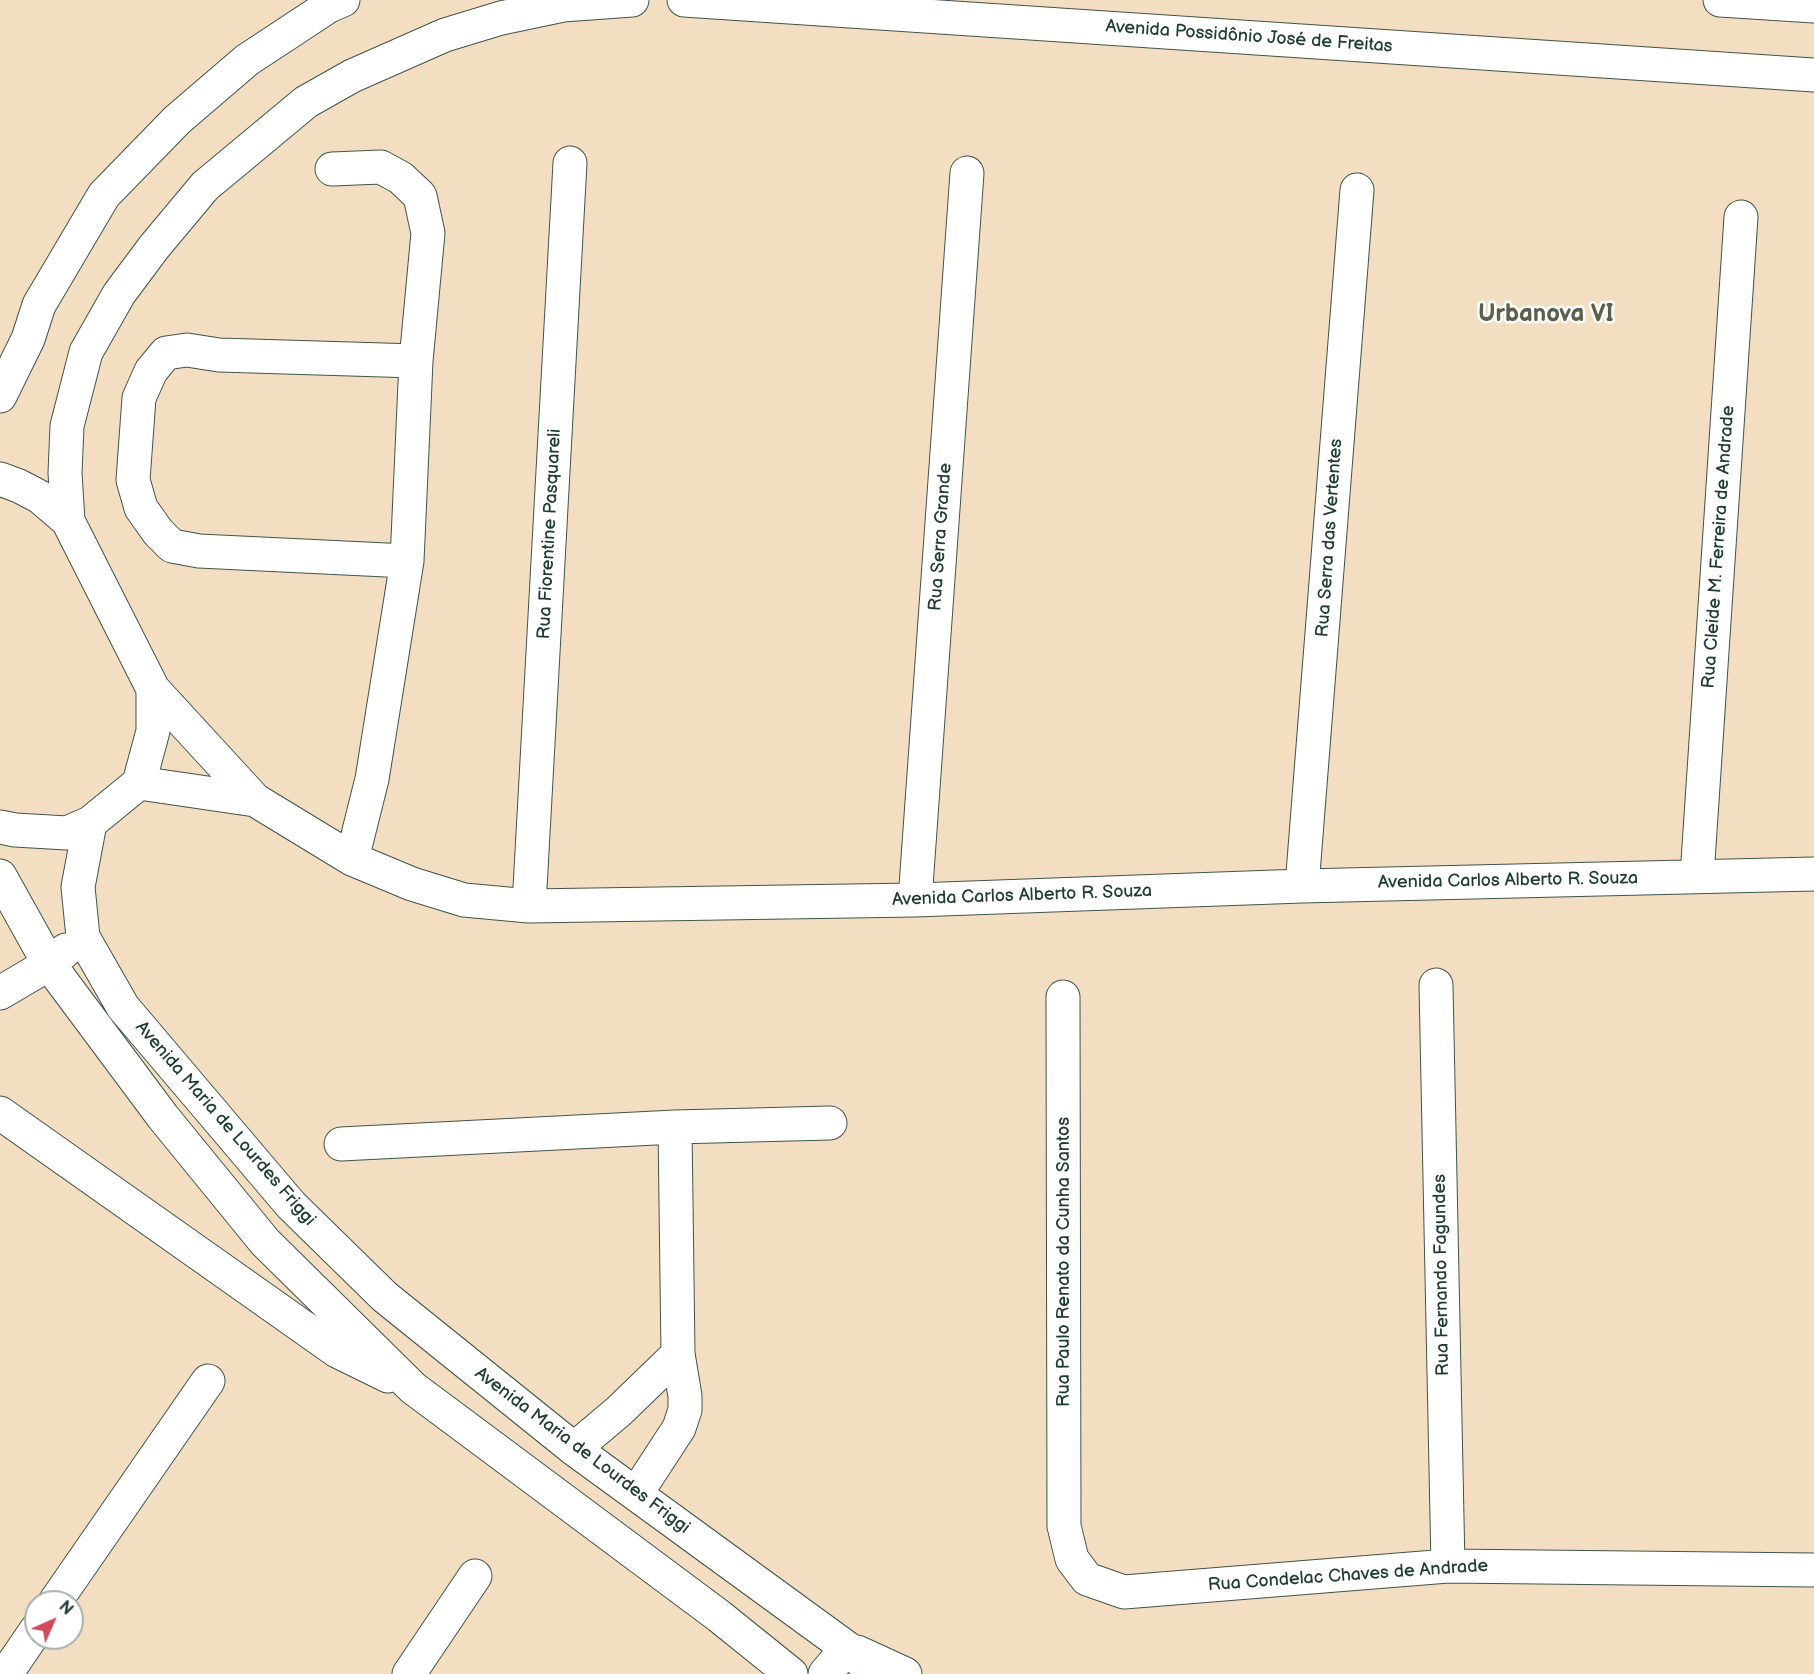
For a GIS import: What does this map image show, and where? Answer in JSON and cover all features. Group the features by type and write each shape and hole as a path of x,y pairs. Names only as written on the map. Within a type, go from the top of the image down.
{"street":[{"path":"68,521 65,473 67,426 86,352 119,294 154,247 205,186 306,102 352,76 445,35 556,2 632,0"},
{"name":"Avenida Possidônio José de Freitas","path":"684,0 1814,75"},
{"path":"1720,0 1814,6"},
{"path":"0,359 39,305 104,195 177,120 247,60 334,2"},
{"name":"Rua Fiorentine Pasquareli","path":"530,906 570,163"},
{"path":"332,169 381,168 401,178 420,196 428,233 416,361 406,561 372,779 352,859"},
{"name":"Rua Serra Grande","path":"915,900 967,173"},
{"name":"Rua Serra das Vertentes","path":"1302,886 1357,190"},
{"name":"Rua Cleide M. Ferreira de Andrade","path":"1697,876 1741,218"},
{"path":"0,396 28,339 39,305"},
{"path":"406,561 199,551 172,546 158,532 141,508 133,480 139,398 151,370 166,353 187,350 219,355 416,361"},
{"path":"0,479 20,486 40,497 68,521 153,689 255,800"},
{"path":"0,827 15,830 68,832 90,823 139,783 153,731 153,689"},
{"path":"139,783 255,800"},
{"name":"Avenida Carlos Alberto R. Souza","path":"255,800 352,859 412,884 464,900 530,906 915,900 1302,886 1814,874"},
{"name":"Avenida Maria de Lourdes Friggi","path":"90,823 78,887 83,937 123,1006 291,1205 386,1297 574,1449 847,1648"},
{"name":"Avenida Maria de Lourdes Friggi","path":"0,876 50,963 163,1117 265,1242 413,1388 719,1616 791,1674"},
{"path":"0,993 50,963 83,937"},
{"name":"Rua Fernando Fagundes","path":"1436,985 1448,1566"},
{"name":"Rua Paulo Renato da Cunha Santos","path":"1063,997 1064,1526"},
{"path":"0,1113 337,1351 413,1388"},
{"path":"341,1144 675,1127 830,1123"},
{"path":"636,1494 679,1428 685,1410 678,1354 675,1127"},
{"path":"574,1449 619,1411 678,1354"},
{"path":"63,1590 208,1381"},
{"name":"Rua Condelac Chaves de Andrade","path":"1064,1526 1072,1559 1088,1579 1124,1592 1448,1566 1814,1570"},
{"path":"410,1674 475,1576"},
{"path":"6,1674 24,1648"},
{"path":"825,1674 847,1648"},
{"path":"847,1648 875,1674"},
{"path":"847,1648 905,1674"}],"district":[{"name":"Urbanova VI","path":"1546,315"}]}
